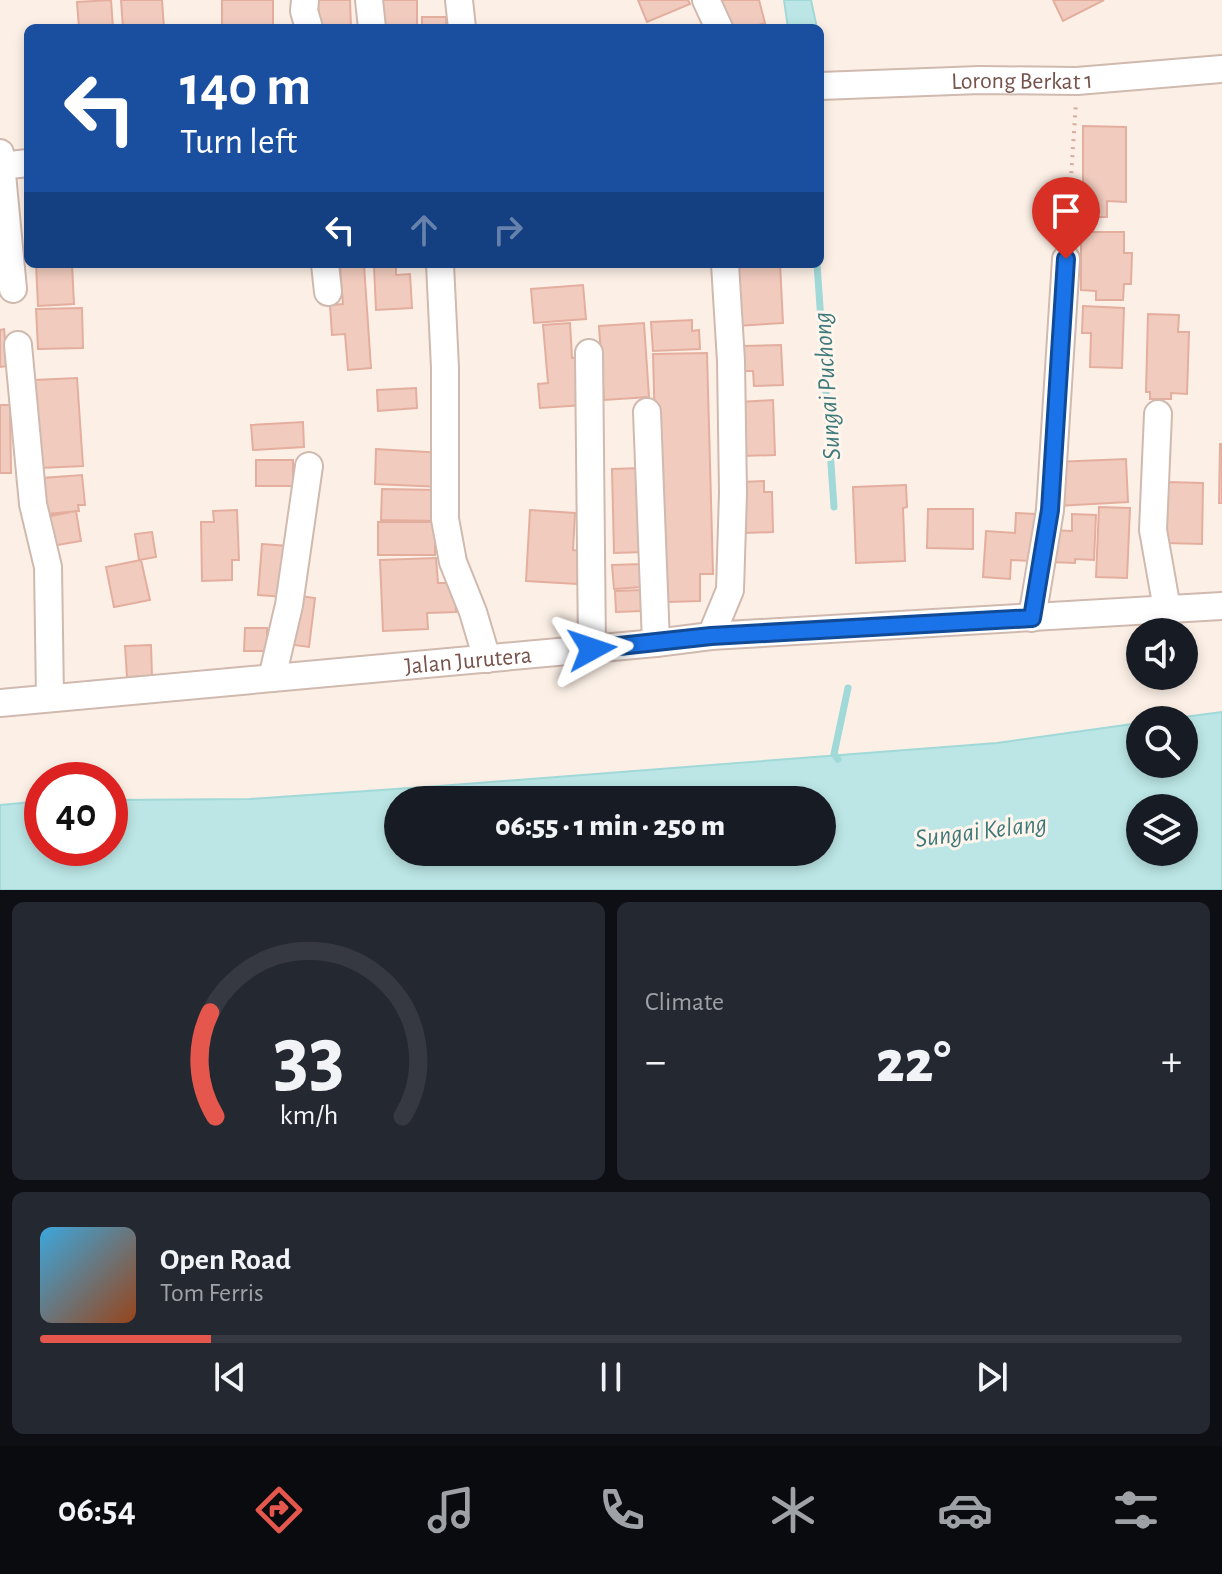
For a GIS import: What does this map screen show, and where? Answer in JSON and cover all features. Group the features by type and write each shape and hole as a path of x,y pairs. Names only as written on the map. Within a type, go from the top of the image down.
{"street":[{"path":"305,0 308,24"},
{"path":"369,0 372,24"},
{"path":"459,0 462,24"},
{"path":"706,0 717,24"},
{"name":"Lorong Berkat 1","path":"824,86 980,80 1077,81 1222,69"},
{"path":"7,162 13,289"},
{"path":"1032,618 1050,510 1066,259"},
{"path":"325,268 328,292"},
{"path":"440,268 445,368 445,519 453,562 487,659"},
{"path":"711,636 730,590 731,361 725,268"},
{"path":"18,345 33,504 48,567 50,698"},
{"path":"589,353 592,649"},
{"path":"647,412 656,643"},
{"path":"1158,414 1153,530 1167,609"},
{"path":"272,678 289,605 309,466"},
{"name":"Jalan Jurutera","path":"0,703 711,636 1222,606"}],"path":[{"path":"1066,259 1077,81"}],"water":[{"path":"784,0 811,0 816,24 787,24"},
{"name":"Sungai Kelang","path":"1222,712 1222,890 0,890 0,805 24,803 24,866 128,866 128,800 250,799 384,790 384,866 836,866 836,786 439,786 997,743 1126,725 1126,778 1198,778 1198,715"}],"building":[{"path":"111,0 113,24 79,24 77,2"},
{"path":"121,0 162,0 164,24 123,24"},
{"path":"222,0 273,0 273,24 222,24"},
{"path":"318,0 350,0 351,24 319,24"},
{"path":"377,0 417,0 417,24 378,24"},
{"path":"638,0 688,0 690,4 647,22"},
{"path":"713,0 759,0 765,23 720,24"},
{"path":"1053,0 1104,0 1063,21"},
{"path":"422,17 446,17 446,24 422,24"},
{"path":"1083,126 1126,127 1126,202 1107,201 1107,217 1083,217"},
{"path":"1081,232 1124,232 1124,253 1132,253 1131,284 1124,284 1123,300 1096,300 1096,291 1081,290"},
{"path":"36,268 72,268 74,304 38,306"},
{"path":"340,268 364,268 371,368 348,370 345,334 332,335 330,305 343,304"},
{"path":"374,268 396,268 396,275 410,274 412,308 376,310"},
{"path":"732,268 780,268 783,323 736,326"},
{"path":"583,285 586,319 534,323 531,289"},
{"path":"1083,306 1124,308 1122,368 1090,367 1091,333 1082,333"},
{"path":"82,308 83,348 38,349 36,309"},
{"path":"1148,314 1179,315 1178,332 1189,332 1187,394 1171,393 1171,399 1150,399 1150,392 1146,392"},
{"path":"692,320 692,331 699,330 700,349 653,351 651,322"},
{"path":"570,323 572,358 581,357 584,405 540,408 538,384 548,383 543,325"},
{"path":"644,323 649,397 604,400 599,326"},
{"path":"4,329 8,366 0,367 0,330"},
{"path":"781,345 783,385 754,386 753,371 742,371 741,346"},
{"path":"707,353 713,574 700,574 700,601 668,602 667,575 659,575 653,354"},
{"path":"77,378 83,466 40,468 34,380"},
{"path":"416,388 417,408 378,411 377,390"},
{"path":"773,400 775,455 743,456 740,402"},
{"path":"0,405 10,405 11,473 0,473"},
{"path":"303,422 304,447 253,450 251,425"},
{"path":"1222,444 1222,503 1219,503"},
{"path":"376,449 443,453 441,487 375,484"},
{"path":"1126,459 1128,502 1057,506 1055,462"},
{"path":"256,460 293,460 293,486 256,486"},
{"path":"642,468 644,552 614,553 612,469"},
{"path":"82,475 85,505 78,505 79,511 46,514 42,478"},
{"path":"764,481 764,492 772,492 773,532 745,533 742,482"},
{"path":"1168,482 1203,483 1202,544 1167,543 1167,532 1157,532 1157,497 1168,497"},
{"path":"906,485 907,507 903,508 905,561 856,563 853,487"},
{"path":"382,489 440,490 439,521 381,520"},
{"path":"1099,507 1130,508 1127,578 1096,577"},
{"path":"928,509 973,509 973,549 927,548"},
{"path":"237,510 239,560 232,560 232,580 202,581 201,522 214,522 213,511"},
{"path":"530,510 575,513 573,550 579,551 577,584 526,581"},
{"path":"76,511 81,541 51,546 46,517"},
{"path":"1016,513 1036,514 1033,561 1011,560 1010,579 983,577 986,531 1015,533"},
{"path":"1072,514 1096,515 1094,560 1050,562 1052,530 1072,531"},
{"path":"378,522 435,522 435,555 378,555"},
{"path":"152,532 156,557 139,560 135,534"},
{"path":"262,544 289,546 286,597 258,595"},
{"path":"436,558 438,583 455,583 456,612 427,613 428,629 383,631 380,560"},
{"path":"141,560 150,600 114,607 106,567"},
{"path":"642,564 643,587 614,589 612,565"},
{"path":"642,590 643,611 616,612 615,591"},
{"path":"292,595 315,598 309,647 286,644"},
{"path":"245,628 267,628 267,651 244,651"},
{"path":"151,645 152,676 127,677 125,646"}],"waterway":[{"name":"Sungai Puchong","path":"817,268 834,507"},
{"name":"Sungai Puchong","path":"838,759 834,754 848,688"}],"route":[{"path":"592,649 711,636 1032,618 1050,510 1066,259"}]}
